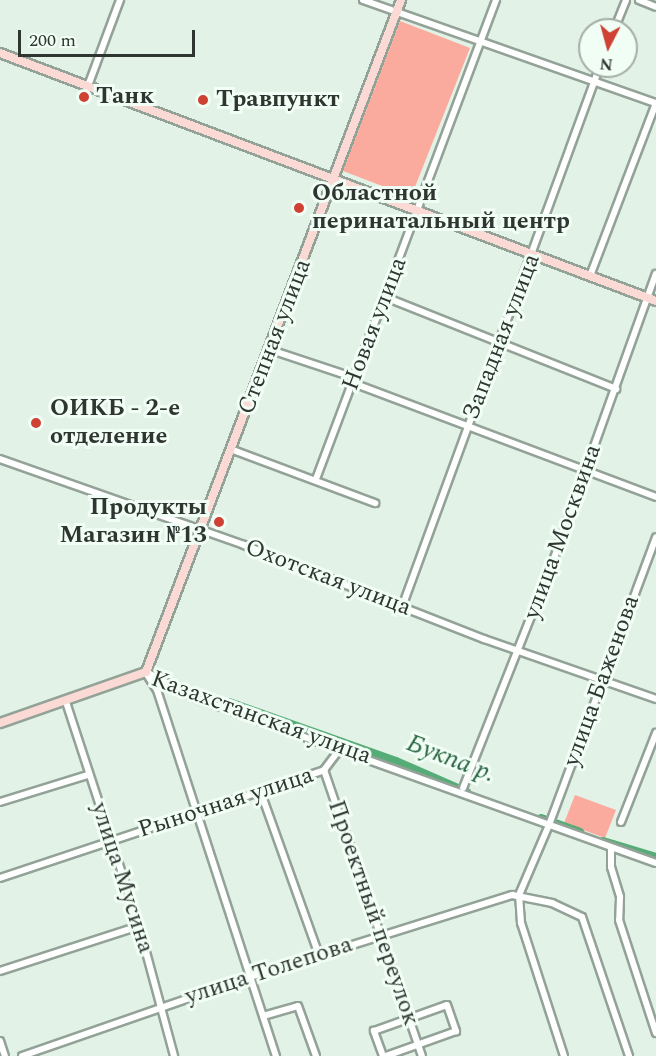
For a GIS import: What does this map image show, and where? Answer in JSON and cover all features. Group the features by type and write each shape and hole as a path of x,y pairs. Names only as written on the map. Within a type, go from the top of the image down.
{"main road":[{"name":"Степная улица","path":"146,672 202,532 401,0"},
{"path":"0,53 652,299"},
{"name":"Казахстанская улица","path":"0,723 66,702 146,672"}],"street":[{"path":"88,86 120,0"},
{"path":"363,0 480,44 594,80 656,103 590,276"},
{"name":"Новая улица","path":"316,479 419,211 447,124 496,0"},
{"path":"619,18 626,0"},
{"path":"639,0 656,7"},
{"name":"Западная улица","path":"402,607 468,425 534,255 594,80"},
{"name":"улица Москвина","path":"463,788 519,652 616,389 652,299 656,274"},
{"path":"385,297 616,389"},
{"path":"271,350 656,497"},
{"path":"232,450 316,479 375,503"},
{"name":"Охотская улица","path":"0,459 202,532 519,652 656,699"},
{"name":"улица Баженова","path":"519,896 549,825 600,681 656,537"},
{"path":"146,672 157,690 195,814 276,1056"},
{"name":"Казахстанская улица","path":"146,672 198,699 611,849 656,862"},
{"name":"улица Мусина","path":"66,702 139,926 174,1056"},
{"path":"621,822 656,733"},
{"name":"Рыночная улица","path":"0,878 261,793 324,770 340,749"},
{"name":"Проектный переулок","path":"324,770 422,1056"},
{"path":"0,802 88,775"},
{"path":"261,793 319,955"},
{"path":"611,849 610,867 620,897 619,920 656,1033"},
{"path":"564,1056 521,923 519,896 578,912 582,916 629,1056"},
{"name":"улица Толепова","path":"22,1056 162,1006 381,934 519,896"},
{"path":"0,971 139,926"},
{"path":"447,1005 456,1031 419,1045 384,1056 374,1031 447,1005"},
{"path":"263,1016 297,1006 316,1056"},
{"path":"0,1041 5,1056"}],"shaded area":[{"path":"400,21 470,48 411,197 343,171"},
{"path":"575,795 616,810 605,838 564,823"}],"waterway":[{"name":"Букпа р.","path":"229,703 396,762 467,793"},
{"name":"Букпа р.","path":"541,819 580,833"},
{"name":"Букпа р.","path":"603,842 656,858"}],"place":[{"name":"Танк","path":"84,97"},
{"name":"Травпункт","path":"203,100"},
{"name":"Областной перинатальный центр","path":"299,208"},
{"name":"ОИКБ - 2-е отделение","path":"36,423"},
{"name":"Продукты Магазин №13","path":"219,522"}]}
